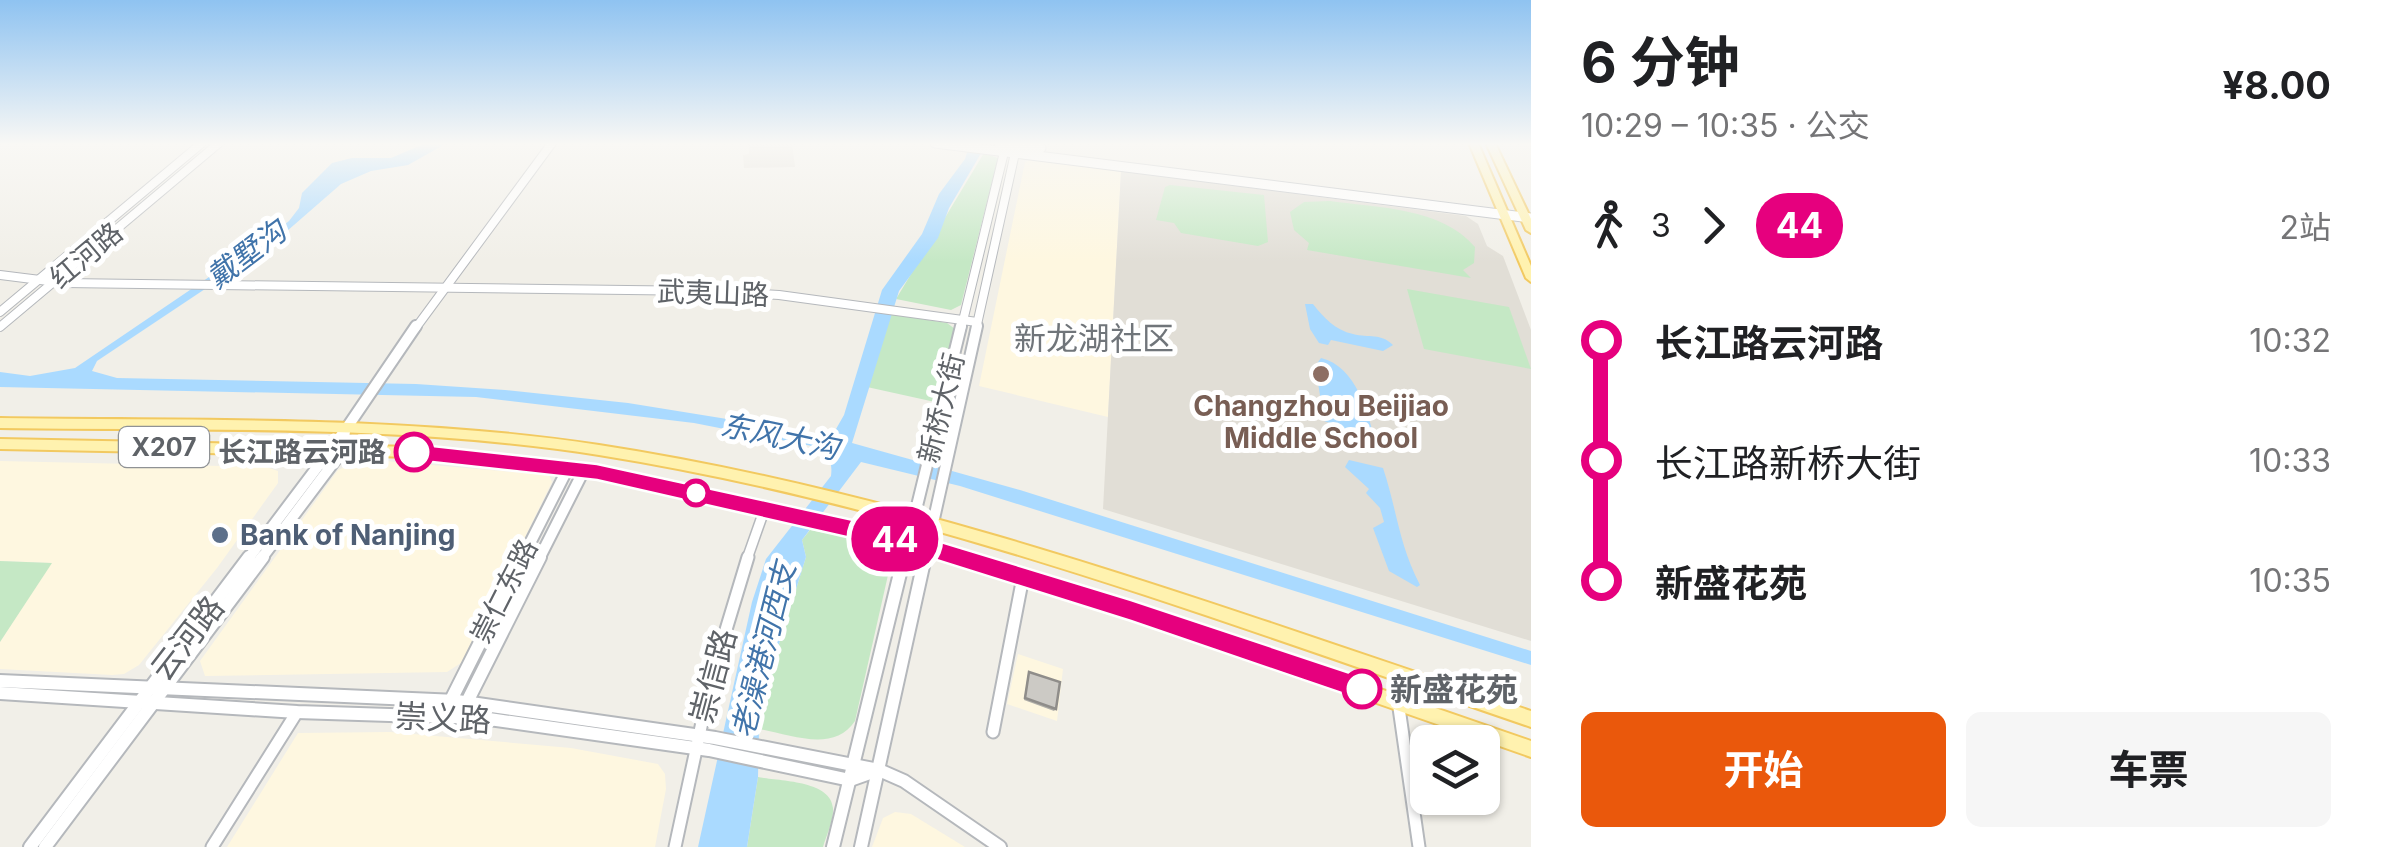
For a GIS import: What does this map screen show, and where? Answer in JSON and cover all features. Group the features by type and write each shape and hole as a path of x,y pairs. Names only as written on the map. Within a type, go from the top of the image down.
{"main road":[{"path":"1278,183 1528,215"},
{"path":"1490,183 1531,278"},
{"path":"1511,183 1528,215 1531,230"},
{"name":"X207","path":"0,423 426,432 576,447 846,498 914,518"},
{"name":"X207","path":"0,444 417,452 584,470 768,509"},
{"path":"768,509 908,542 1023,577 1531,749"},
{"path":"914,518 1531,719"}],"street":[{"name":"红河路","path":"0,312 155,183"},
{"name":"红河路","path":"0,327 172,183"},
{"name":"云河路","path":"30,847 336,450 378,378 523,183"},
{"name":"新桥大街","path":"833,847 998,183"},
{"name":"新桥大街","path":"860,847 949,455 1001,183"},
{"name":"武夷山路","path":"0,271 57,280 779,294 977,322"},
{"name":"崇仁东路","path":"444,716 568,468"},
{"name":"崇仁东路","path":"462,716 584,470"},
{"name":"崇信路","path":"674,847 704,743 734,596 768,509"},
{"path":"993,732 1023,577"},
{"name":"崇义路","path":"0,682 151,694 297,712 462,716 704,743"},
{"name":"崇义路","path":"0,693 450,700 704,743 852,773"},
{"name":"云河路","path":"45,847 151,694"},
{"path":"1398,701 1419,847"},
{"path":"212,847 297,712"},
{"path":"852,773 879,770 904,781 1000,847"}],"shaded area":[{"path":"1021,183 1120,183 1108,417 979,386"},
{"name":"Changzhou Beijiao Middle School","path":"1120,183 1209,183 1466,216 1478,224 1487,246 1503,256 1531,330 1531,641 1103,509"},
{"path":"362,459 549,475 552,482 464,661 447,672 205,676 200,661 338,470"},
{"path":"0,461 266,467 278,471 278,483 217,568 139,665 124,674 112,675 0,669 0,642 51,563 0,561"},
{"path":"1018,654 1063,669 1057,721 1007,704"},
{"path":"390,732 571,748 658,764 665,774 666,789 655,847 227,847 298,733"},
{"path":"895,812 911,814 965,847 872,847 883,818"}],"green space":[{"path":"966,183 992,183 961,305 951,310 896,299"},
{"path":"1165,187 1264,195 1268,242 1258,246 1181,233 1174,223 1156,220"},
{"path":"1330,201 1408,212 1445,224 1475,247 1474,263 1463,270 1471,278 1307,250 1309,243 1294,230 1290,212 1304,202"},
{"path":"1407,289 1509,307 1531,369 1424,349"},
{"path":"890,314 947,323 955,329 935,402 867,387"},
{"path":"810,530 869,546 884,562 888,575 855,721 836,737 824,739 759,729 779,644 806,557 802,540"},
{"path":"0,561 52,563 0,642"},
{"path":"758,777 814,787 830,799 832,818 823,847 747,847"}],"water":[{"path":"312,183 344,183 271,245 97,361 92,371 117,378 416,384 505,390 628,403 832,436 844,415 882,290 922,234 948,183 964,183 938,238 899,291 852,443 1020,490 1531,651 1531,665 960,486 861,462 802,540 806,557 779,644 759,729 758,777 747,847 698,847 752,602 766,559 831,476 830,461 822,452 812,446 694,423 476,397 0,387 0,372 30,376 75,368 271,235 299,208 302,193"},
{"path":"1305,304 1313,304 1341,330 1379,337 1393,345 1383,351 1331,340 1328,345 1319,343 1310,329"},
{"path":"1321,358 1344,371 1352,381 1365,407 1376,448 1346,442 1339,426 1324,421 1313,369"},
{"path":"1349,460 1383,468 1420,585 1417,587 1389,571 1373,528 1384,522 1380,508 1366,493 1369,489 1345,467"}],"building":[{"path":"1029,672 1060,682 1056,709 1025,698"}],"bus line":[{"name":"44","path":"414,452 597,472 908,542 1131,610 1362,689"}],"place":[{"name":"Changzhou Beijiao Middle School","path":"1321,374"},
{"name":"长江路云河路","path":"414,452"},
{"name":"Bank of Nanjing","path":"220,535"},
{"name":"新盛花苑","path":"1362,689"}],"district":[{"name":"新龙湖社区","path":"1094,338"}],"water label":[{"name":"戴墅沟","path":"246,254"},
{"name":"东风大沟","path":"780,436"},
{"name":"老澡港河西支","path":"763,650"}]}
